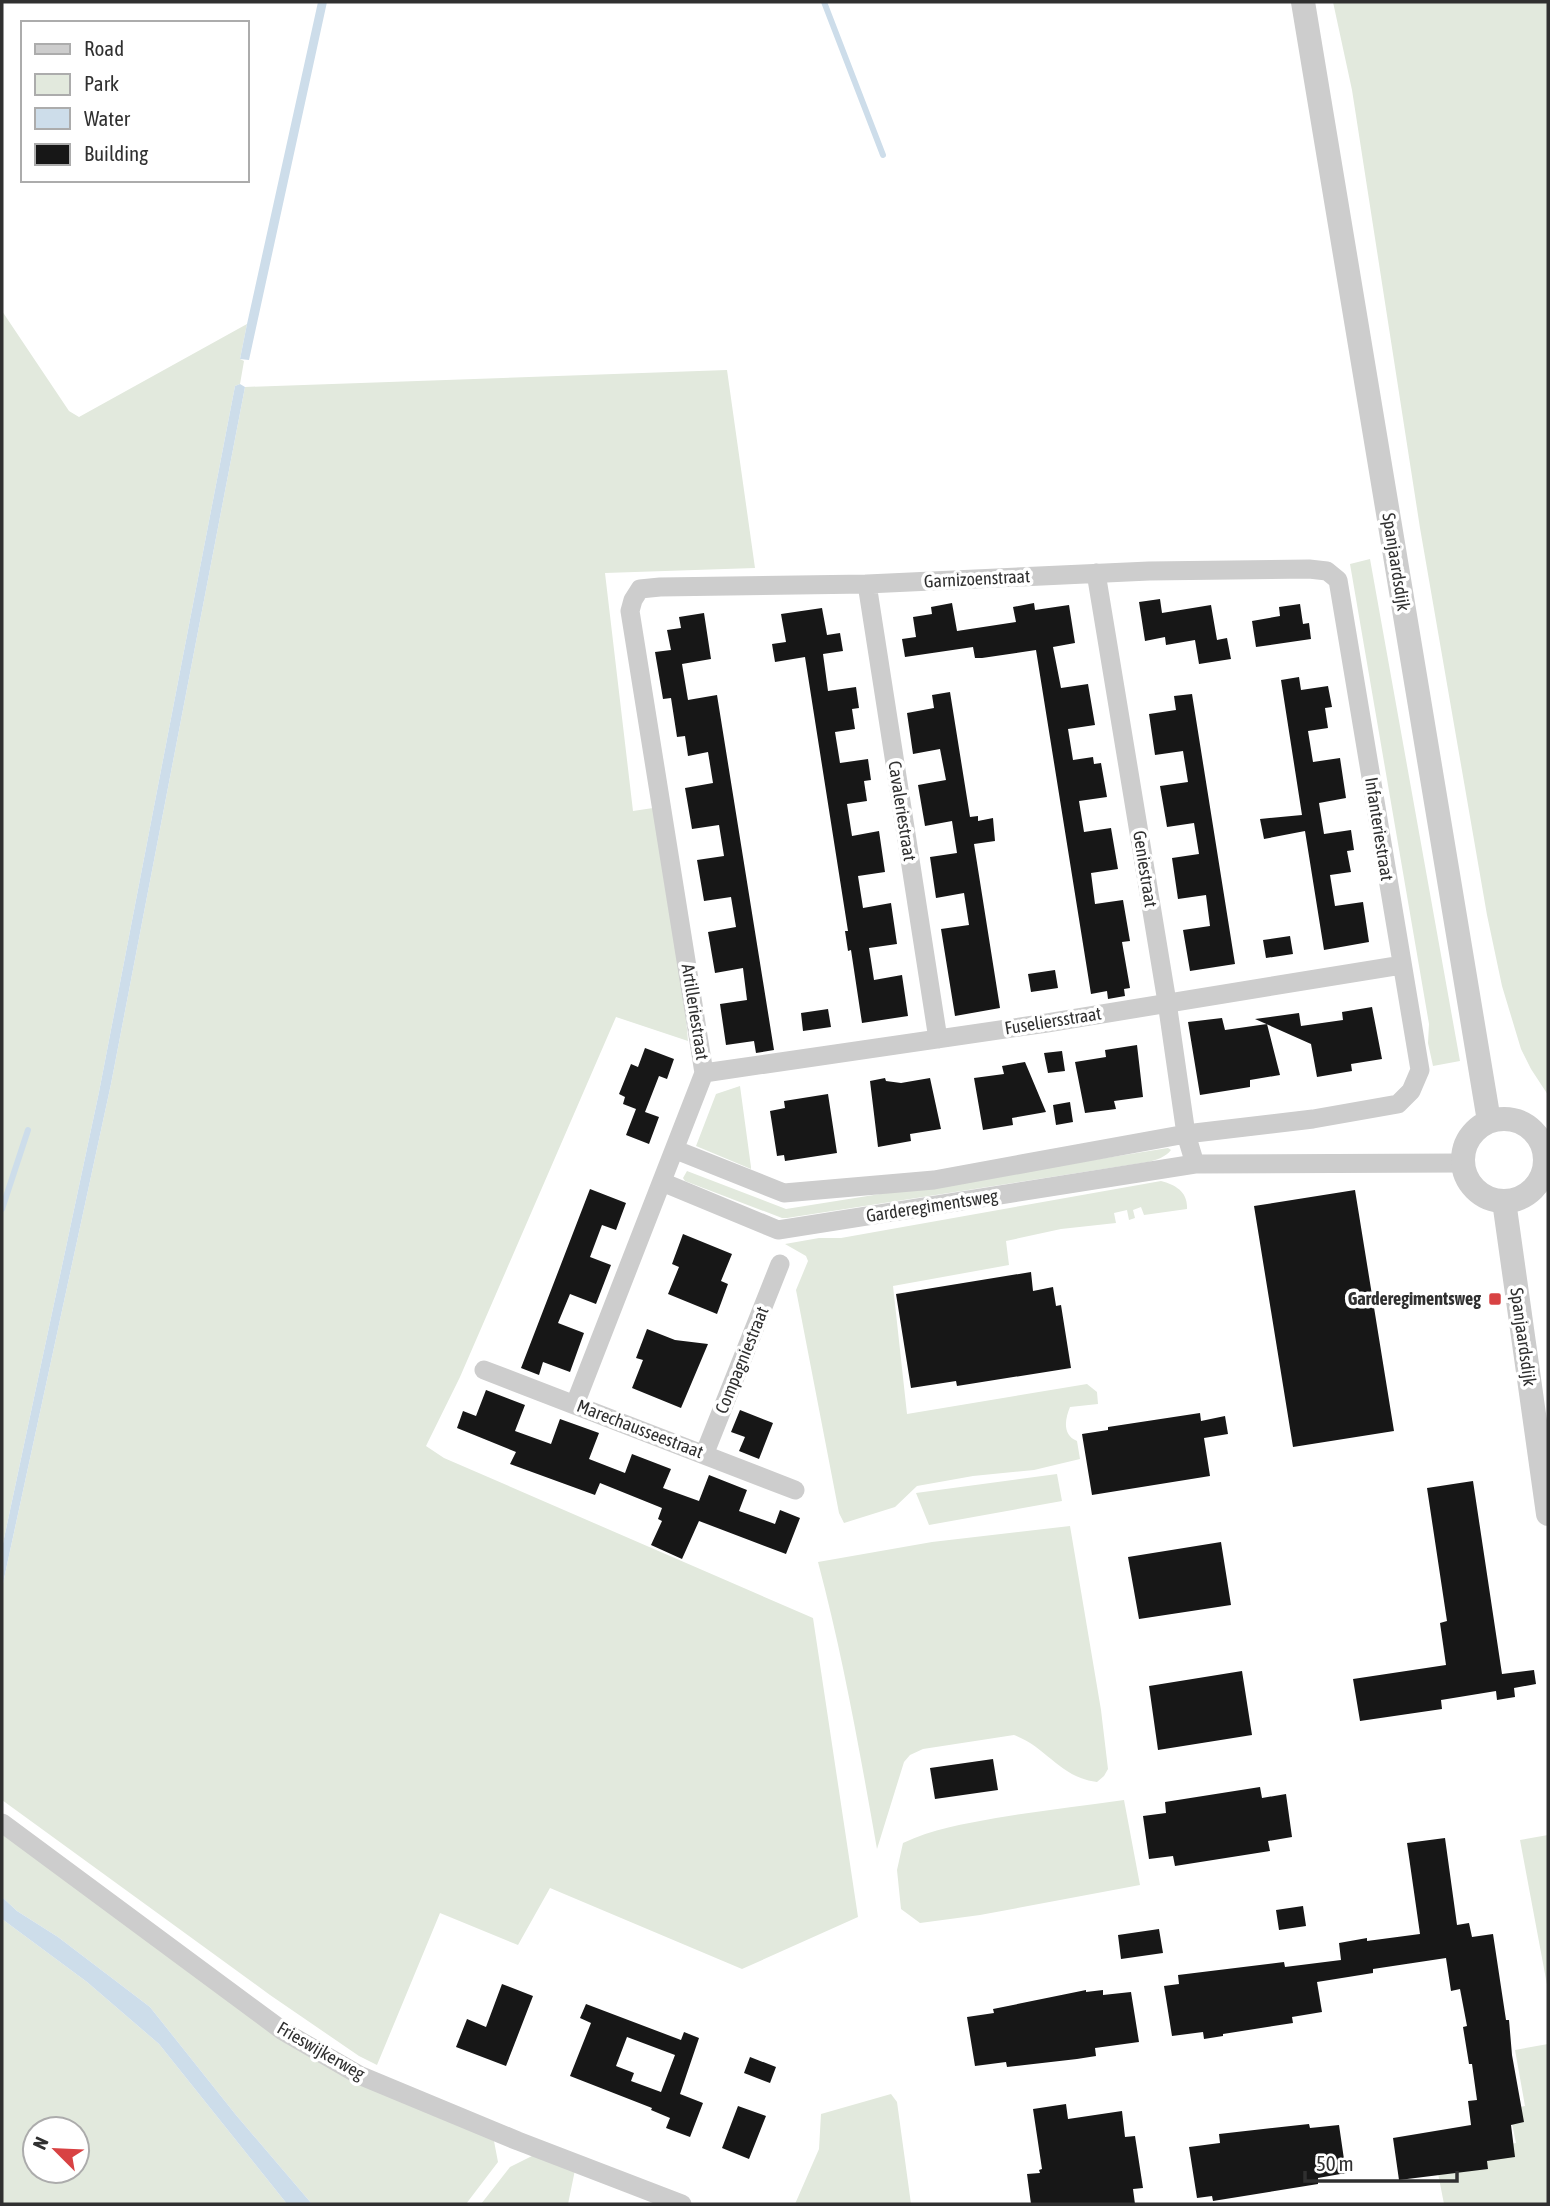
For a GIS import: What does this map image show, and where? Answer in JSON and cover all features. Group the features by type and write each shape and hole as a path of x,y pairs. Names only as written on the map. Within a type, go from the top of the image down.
{"street":[{"name":"Spanjaardsdijk","path":"1303,2 1489,1121"},
{"name":"Garnizoenstraat","path":"633,600 640,589 660,587 867,584 1096,573 1309,569 1327,571"},
{"name":"Infanteriestraat","path":"1327,571 1338,580 1420,1069 1412,1091"},
{"name":"Geniestraat","path":"1096,573 1167,1002 1185,1134 1195,1164"},
{"name":"Cavaleriestraat","path":"867,584 938,1039"},
{"name":"Artilleriestraat","path":"575,1404 704,1073 637,662 630,611 633,600"},
{"name":"Fuseliersstraat","path":"704,1073 1047,1023 1401,965"},
{"name":"Garderegimentsweg","path":"676,1150 784,1193 934,1180 1185,1134 1313,1119 1398,1104 1412,1091"},
{"path":"1504,1119 1520,1122 1533,1131 1542,1144 1545,1160 1542,1175 1533,1189 1520,1198 1504,1201 1492,1199 1472,1186 1465,1175 1464,1151 1469,1138 1477,1128 1489,1121 1504,1119"},
{"name":"Garderegimentsweg","path":"662,1182 778,1230 1195,1164 1463,1163"},
{"name":"Spanjaardsdijk","path":"1504,1201 1548,1514"},
{"name":"Compagniestraat","path":"705,1455 779,1264"},
{"name":"Marechausseestraat","path":"484,1370 795,1490"},
{"name":"Frieswijkerweg","path":"2,1823 283,2031 359,2075 518,2141 682,2204"}],"green space":[{"path":"1333,2 1548,2 1548,1095 1521,1049 1502,986 1487,915 1420,528 1352,90"},
{"path":"2,311 69,411 79,417 247,324 240,359 244,361 240,384 235,386 99,1092 2,1548"},
{"path":"727,370 755,568 605,573 633,811 653,808 684,996 688,1041 616,1017 460,1377 426,1446 444,1458 813,1618 858,1917 742,1969 550,1888 518,1945 440,1913 377,2065 359,2056 270,1995 2,1800 2,1588 111,1084 245,387"},
{"path":"1370,559 1460,1061 1433,1066 1428,1043 1429,1024 1350,564"},
{"path":"740,1086 751,1169 696,1146 716,1094"},
{"path":"1168,1148 1171,1150 1166,1155 1148,1162 787,1218 683,1178 687,1171 786,1209"},
{"path":"1161,1181 1180,1190 1187,1209 1144,1215 1141,1207 1133,1210 1135,1218 1129,1220 1127,1210 1114,1213 1116,1223 1061,1229 1006,1241 1009,1265 893,1286 907,1414 1087,1384 1097,1392 1098,1404 1070,1407 1066,1421 1069,1435 1077,1441 1080,1459 1034,1470 973,1476 917,1486 895,1507 844,1523 839,1513 796,1290 808,1261 806,1256 785,1244 819,1238 841,1238"},
{"path":"1057,1474 1062,1501 929,1525 916,1493"},
{"path":"1070,1526 1101,1710 1108,1769 1104,1776 1097,1782 1073,1774 1036,1747 1014,1735 923,1749 910,1755 904,1762 877,1849 843,1669 818,1562 932,1542"},
{"path":"1124,1800 1140,1885 980,1915 920,1923 901,1909 897,1870 903,1843 972,1822"},
{"path":"2,1832 250,2014 494,2141 498,2162 466,2204 312,2204 236,2115 150,2007 58,1937 17,1911 2,1897"},
{"path":"1548,1835 1548,1990 1520,1840"},
{"path":"2,1919 87,1982 159,2044 287,2204 2,2204"},
{"path":"1548,2044 1548,2204 1444,2204 1435,2158 1516,2143 1509,2109 1525,2106 1515,2050"},
{"path":"891,2094 897,2102 911,2204 795,2204 819,2149 821,2114"},
{"path":"534,2155 575,2170 568,2204 481,2204 510,2167"}],"water":[{"path":"318,2 327,2 249,360 240,359 247,324"},
{"path":"240,384 245,387 111,1084 2,1588 2,1548 99,1092 235,386"},
{"path":"2,1897 17,1911 58,1937 150,2007 236,2115 312,2204 287,2204 159,2044 87,1982 2,1919"}],"building":[{"path":"1160,599 1162,613 1211,605 1217,640 1227,638 1231,659 1199,664 1195,640 1166,645 1165,637 1145,641 1139,602"},
{"path":"952,603 957,631 1016,622 1013,607 1034,603 1035,610 1069,605 1075,643 1053,647 1061,688 1088,684 1095,725 1068,729 1073,760 1093,757 1094,764 1101,763 1107,797 1079,801 1084,832 1111,828 1118,869 1091,873 1095,904 1123,900 1130,941 1122,942 1130,988 1124,989 1125,996 1108,999 1107,991 1091,994 1036,650 975,658 973,647 905,657 902,639 916,637 913,617 932,614 931,607"},
{"path":"1300,604 1303,624 1309,623 1311,639 1256,647 1252,621 1280,616 1279,607"},
{"path":"822,608 827,635 840,633 843,651 823,654 828,691 856,687 859,708 852,709 855,729 835,732 840,763 868,759 871,780 864,781 867,801 847,804 852,836 879,831 885,872 858,876 863,908 891,903 897,944 869,948 874,980 902,975 908,1016 862,1023 851,950 848,951 845,931 848,931 805,657 775,662 772,644 786,642 781,614"},
{"path":"704,613 711,659 682,664 688,700 717,695 774,1050 756,1053 754,1041 726,1045 720,1004 747,1000 743,968 715,973 708,932 736,927 731,897 704,901 697,860 724,856 719,825 692,829 685,788 713,783 708,752 688,756 685,736 677,737 671,698 663,699 655,652 671,650 667,630 681,628 679,617"},
{"path":"1299,677 1301,690 1328,686 1332,707 1325,708 1328,728 1308,731 1313,762 1340,758 1346,798 1319,803 1324,834 1351,830 1354,850 1347,851 1351,872 1330,875 1335,906 1363,902 1369,942 1324,950 1305,831 1264,839 1260,819 1302,815 1281,680"},
{"path":"950,692 970,817 978,816 978,821 993,818 995,841 974,844 1000,1008 955,1016 941,929 969,925 964,893 936,898 930,857 957,853 952,821 925,826 918,785 946,780 940,749 913,754 907,713 934,708 932,695"},
{"path":"1192,694 1235,964 1190,971 1183,930 1210,926 1206,895 1178,899 1172,858 1199,854 1194,823 1167,827 1160,786 1188,782 1183,751 1155,755 1149,714 1176,710 1174,696"},
{"path":"1290,936 1293,954 1266,958 1263,940"},
{"path":"1055,970 1058,988 1031,992 1028,974"},
{"path":"1372,1007 1382,1059 1351,1064 1352,1071 1317,1077 1311,1044 1255,1019 1299,1013 1301,1026 1343,1020 1342,1012"},
{"path":"828,1009 831,1027 803,1031 801,1013"},
{"path":"1222,1018 1225,1030 1267,1024 1280,1075 1250,1080 1250,1087 1200,1095 1188,1022"},
{"path":"1137,1045 1143,1097 1114,1101 1116,1109 1085,1113 1075,1062 1106,1057 1105,1050"},
{"path":"645,1048 674,1059 667,1079 659,1076 645,1112 659,1117 649,1144 626,1135 636,1109 623,1104 625,1097 619,1094 631,1064 638,1067"},
{"path":"1062,1051 1065,1071 1048,1073 1044,1053"},
{"path":"1025,1062 1046,1112 1012,1118 1013,1125 983,1130 974,1078 1004,1074 1002,1066"},
{"path":"885,1078 886,1081 901,1083 930,1078 941,1129 910,1134 911,1141 878,1147 870,1081"},
{"path":"828,1094 837,1153 785,1161 784,1155 777,1156 770,1111 785,1108 784,1101"},
{"path":"1070,1102 1073,1122 1056,1125 1053,1105"},
{"path":"590,1189 626,1203 616,1230 602,1225 590,1257 611,1265 596,1304 570,1294 558,1323 584,1333 570,1372 543,1362 539,1375 521,1368"},
{"path":"1355,1190 1394,1431 1293,1447 1254,1206"},
{"path":"683,1234 732,1254 721,1281 728,1284 717,1314 668,1294 679,1267 672,1264"},
{"path":"1031,1272 1033,1291 1053,1287 1056,1306 1061,1305 1071,1368 957,1386 956,1381 911,1388 896,1294"},
{"path":"647,1329 675,1340 708,1344 681,1408 632,1388 643,1360 636,1358"},
{"path":"486,1390 525,1405 515,1431 551,1444 560,1419 599,1433 589,1459 625,1473 632,1454 671,1469 663,1488 699,1501 709,1475 747,1490 739,1511 775,1524 780,1510 800,1518 786,1554 699,1521 682,1559 651,1545 662,1521 658,1519 662,1508 600,1483 595,1495 510,1464 516,1452 457,1428 463,1411 476,1416"},
{"path":"740,1410 773,1423 759,1459 739,1451 745,1437 731,1432"},
{"path":"1200,1413 1201,1421 1225,1416 1228,1434 1204,1438 1210,1476 1092,1495 1082,1434 1108,1430 1108,1427"},
{"path":"1473,1481 1502,1674 1534,1670 1536,1684 1514,1688 1515,1697 1497,1700 1496,1691 1441,1700 1442,1709 1360,1721 1353,1679 1446,1665 1440,1623 1447,1621 1427,1488"},
{"path":"1221,1542 1231,1605 1139,1619 1128,1557"},
{"path":"1242,1671 1252,1735 1158,1750 1149,1686"},
{"path":"993,1759 998,1790 935,1799 930,1768"},
{"path":"1260,1787 1262,1798 1286,1794 1292,1837 1268,1841 1270,1851 1175,1866 1173,1856 1149,1859 1143,1816 1166,1813 1165,1802"},
{"path":"1445,1838 1457,1925 1469,1923 1472,1937 1493,1934 1524,2122 1511,2125 1515,2157 1487,2161 1488,2169 1399,2180 1393,2138 1471,2125 1468,2101 1477,2100 1463,2027 1467,2026 1460,1989 1451,1991 1446,1958 1373,1969 1373,1973 1317,1982 1322,2012 1292,2017 1293,2023 1204,2039 1203,2032 1172,2036 1164,1986 1179,1984 1178,1975 1284,1962 1285,1967 1341,1960 1339,1943 1420,1934 1407,1843"},
{"path":"1303,1906 1306,1926 1279,1930 1276,1910"},
{"path":"1159,1929 1163,1953 1121,1959 1118,1935"},
{"path":"502,1984 533,1996 506,2066 456,2047 467,2019 486,2027"},
{"path":"1086,1990 1103,1990 1103,1995 1131,1992 1139,2042 1095,2048 1096,2056 1077,2059 1007,2067 1006,2062 975,2066 967,2017"},
{"path":"586,2004 681,2040 684,2032 699,2038 680,2094 703,2103 690,2137 666,2128 670,2118 651,2110 652,2108 570,2076 591,2023 580,2018","holes":["627,2037 675,2055 661,2092 631,2081 634,2073 616,2066"]},
{"path":"750,2057 776,2067 770,2083 744,2073"},
{"path":"1066,2104 1068,2119 1122,2111 1125,2137 1135,2136 1143,2188 1133,2189 1135,2204 1031,2204 1027,2174 1040,2173 1039,2170 1042,2169 1033,2109"},
{"path":"738,2106 766,2116 749,2159 722,2148"},
{"path":"1309,2124 1310,2128 1339,2125 1346,2173 1318,2178 1318,2184 1213,2201 1212,2196 1197,2198 1189,2147 1220,2143 1219,2134"}],"waterway":[{"path":"824,2 883,155"},
{"path":"2,1209 28,1130"}],"place":[{"name":"Garderegimentsweg","path":"1495,1299"}]}
